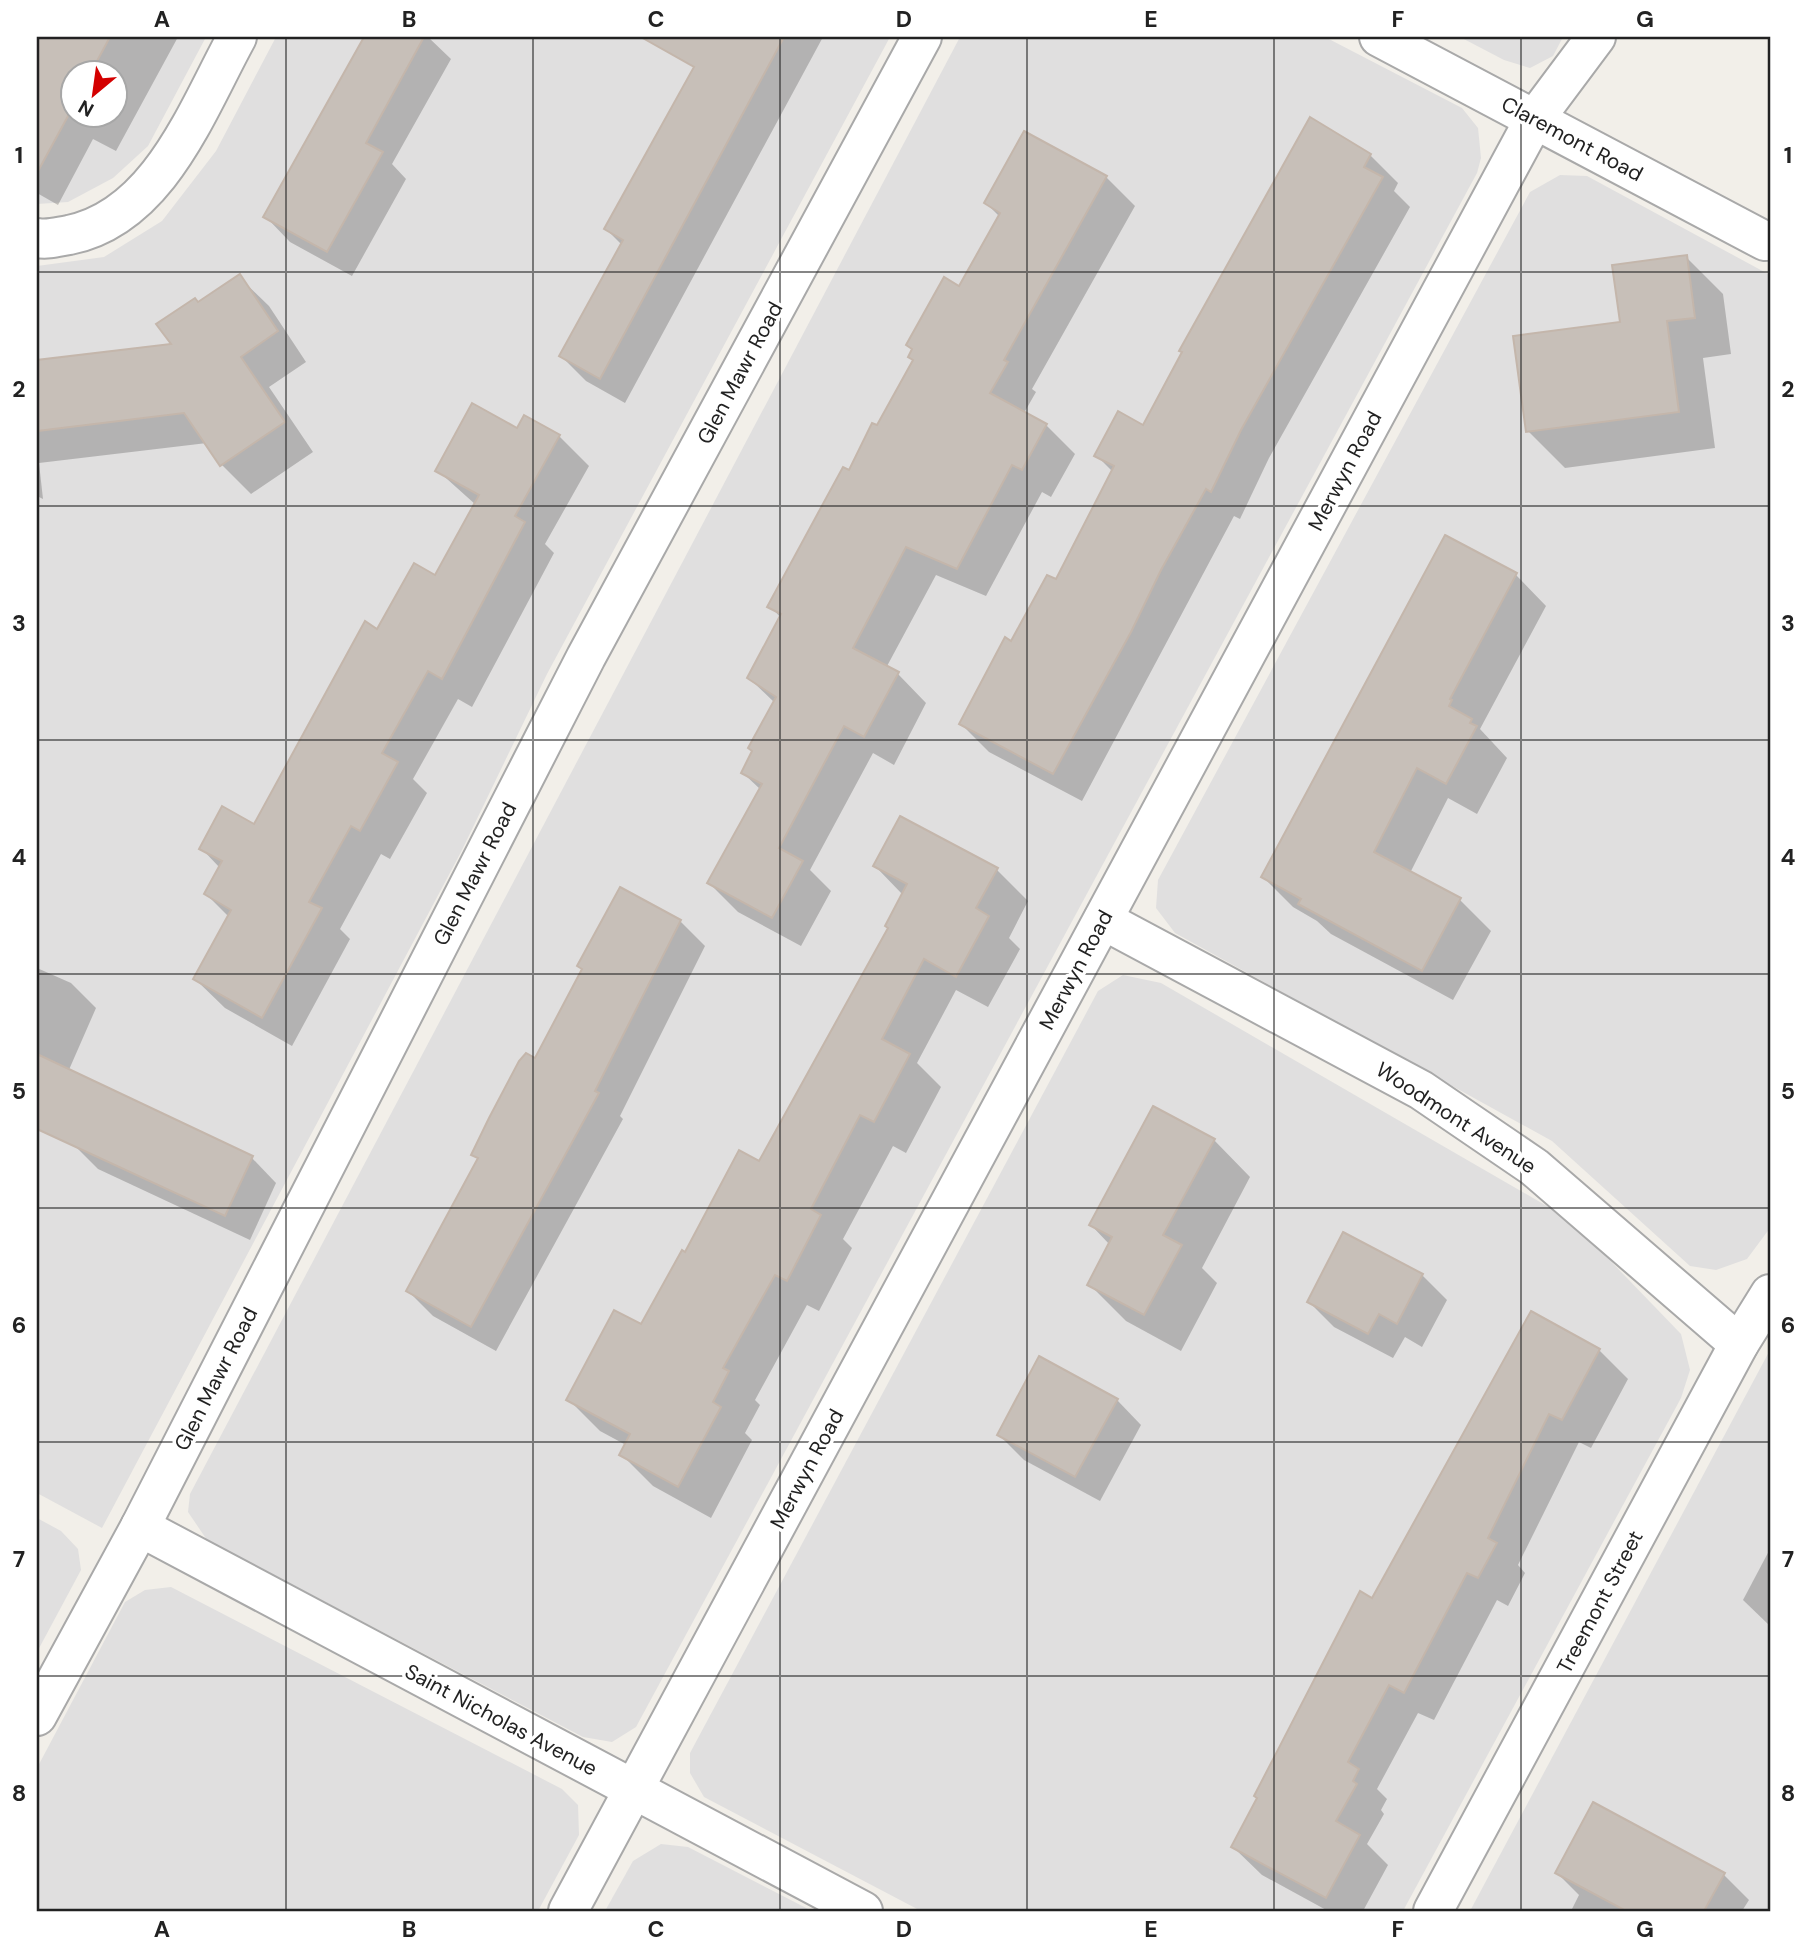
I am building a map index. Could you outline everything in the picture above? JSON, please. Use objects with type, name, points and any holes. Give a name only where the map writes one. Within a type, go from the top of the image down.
[{"type":"street","points":[[37,238],[46,240],[92,230],[134,203],[171,159],[237,37]]},
{"type":"street","name":"Glen Mawr Road","points":[[37,1717],[140,1527],[586,657],[922,37]]},
{"type":"street","name":"Claremont Road","points":[[1379,37],[1765,241]]},
{"type":"street","name":"Merwyn Road","points":[[568,1911],[1535,120],[1596,37]]},
{"type":"street","name":"Woodmont Avenue","points":[[1103,919],[1421,1090],[1534,1167],[1739,1343]]},
{"type":"street","name":"Treemont Street","points":[[1433,1911],[1739,1343],[1770,1294]]},
{"type":"street","name":"Saint Nicholas Avenue","points":[[140,1527],[863,1911]]},
{"type":"shaded area","points":[[37,37],[206,37],[148,146],[113,178],[68,202],[37,204]]},
{"type":"shaded area","points":[[276,37],[890,37],[547,674],[461,852],[102,1528],[37,1493],[37,266],[104,257],[162,221],[216,151]]},
{"type":"shaded area","points":[[960,37],[1325,37],[1462,108],[1478,128],[1481,158],[1477,173],[636,1727],[612,1742],[583,1737],[207,1540],[188,1512],[190,1494]]},
{"type":"shaded area","points":[[1460,37],[1563,37],[1553,56],[1530,68],[1504,60]]},
{"type":"shaded area","points":[[1560,175],[1587,176],[1770,275],[1770,1228],[1747,1259],[1716,1270],[1690,1266],[1552,1141],[1175,933],[1156,908],[1158,880],[1530,192]]},
{"type":"shaded area","points":[[1123,975],[1161,983],[1571,1220],[1681,1334],[1690,1370],[1681,1398],[1403,1911],[921,1911],[704,1797],[690,1773],[690,1753],[1098,991]]},
{"type":"shaded area","points":[[1770,1350],[1770,1911],[1470,1911]]},
{"type":"shaded area","points":[[37,1518],[61,1531],[78,1549],[81,1570],[37,1652]]},
{"type":"shaded area","points":[[171,1587],[562,1789],[578,1805],[579,1835],[538,1911],[37,1911],[37,1768],[125,1602],[145,1590]]},
{"type":"shaded area","points":[[661,1844],[688,1847],[812,1911],[605,1911],[633,1861]]},
{"type":"building","points":[[37,37],[110,37],[98,60],[60,60],[60,130],[37,173]]},
{"type":"building","points":[[364,37],[424,37],[366,143],[383,152],[327,252],[263,217]]},
{"type":"building","points":[[641,37],[784,37],[600,379],[559,356],[623,240],[604,229],[694,67]]},
{"type":"building","points":[[1310,117],[1371,154],[1364,167],[1383,177],[1241,430],[1211,492],[1206,489],[1161,570],[1131,632],[1053,774],[959,724],[1005,637],[1011,641],[1047,575],[1056,579],[1114,466],[1094,456],[1118,411],[1143,425],[1182,352],[1179,351]]},
{"type":"building","points":[[1024,131],[1107,176],[1004,360],[1008,362],[990,393],[1047,424],[1022,470],[1012,465],[957,569],[906,547],[853,648],[899,672],[864,737],[844,726],[779,848],[803,861],[772,918],[707,883],[762,784],[741,773],[752,751],[748,748],[776,697],[747,678],[781,614],[767,607],[843,467],[849,470],[872,423],[877,425],[913,360],[908,357],[912,349],[906,345],[944,277],[959,286],[1000,213],[984,203]]},
{"type":"building","points":[[1687,255],[1695,318],[1667,321],[1679,412],[1526,432],[1513,336],[1620,322],[1612,265]]},
{"type":"building","points":[[240,274],[278,331],[241,357],[285,422],[220,466],[184,413],[37,431],[37,360],[171,344],[156,324],[195,298],[198,302]]},
{"type":"building","points":[[472,403],[517,428],[524,415],[560,435],[515,516],[525,522],[442,679],[428,671],[382,753],[398,762],[360,831],[351,826],[309,902],[322,908],[262,1018],[193,979],[231,910],[204,894],[222,861],[199,849],[222,806],[254,824],[365,621],[377,629],[414,563],[435,575],[479,495],[435,471]]},
{"type":"building","points":[[1445,535],[1517,573],[1450,699],[1452,700],[1449,706],[1472,719],[1470,723],[1477,726],[1446,784],[1417,768],[1374,852],[1461,898],[1422,971],[1298,904],[1301,899],[1261,877]]},
{"type":"building","points":[[900,816],[998,868],[976,908],[989,916],[956,977],[924,959],[882,1039],[910,1054],[874,1122],[860,1115],[811,1209],[821,1215],[787,1281],[775,1275],[723,1368],[729,1371],[713,1402],[721,1407],[678,1487],[619,1455],[630,1434],[566,1400],[614,1310],[641,1324],[682,1250],[685,1252],[739,1150],[759,1161],[888,928],[885,926],[907,884],[873,866]]},
{"type":"building","points":[[620,887],[681,920],[595,1091],[599,1093],[471,1327],[406,1291],[478,1158],[471,1155],[519,1061],[526,1053],[535,1058],[582,969],[577,966]]},
{"type":"building","points":[[37,1054],[253,1156],[225,1216],[37,1129]]},
{"type":"building","points":[[1153,1106],[1215,1139],[1163,1235],[1182,1245],[1144,1315],[1087,1285],[1112,1237],[1089,1225]]},
{"type":"building","points":[[1343,1232],[1423,1274],[1397,1324],[1379,1314],[1368,1334],[1307,1302]]},
{"type":"building","points":[[1531,1311],[1600,1349],[1562,1420],[1549,1414],[1488,1538],[1497,1543],[1478,1578],[1467,1573],[1404,1693],[1389,1685],[1348,1762],[1359,1769],[1353,1781],[1357,1784],[1336,1821],[1360,1835],[1326,1898],[1231,1847],[1257,1798],[1254,1796],[1360,1591],[1372,1598]]},
{"type":"building","points":[[1039,1356],[1118,1399],[1075,1477],[997,1435]]},
{"type":"building","points":[[1593,1802],[1725,1873],[1704,1911],[1626,1911],[1555,1873]]}]
